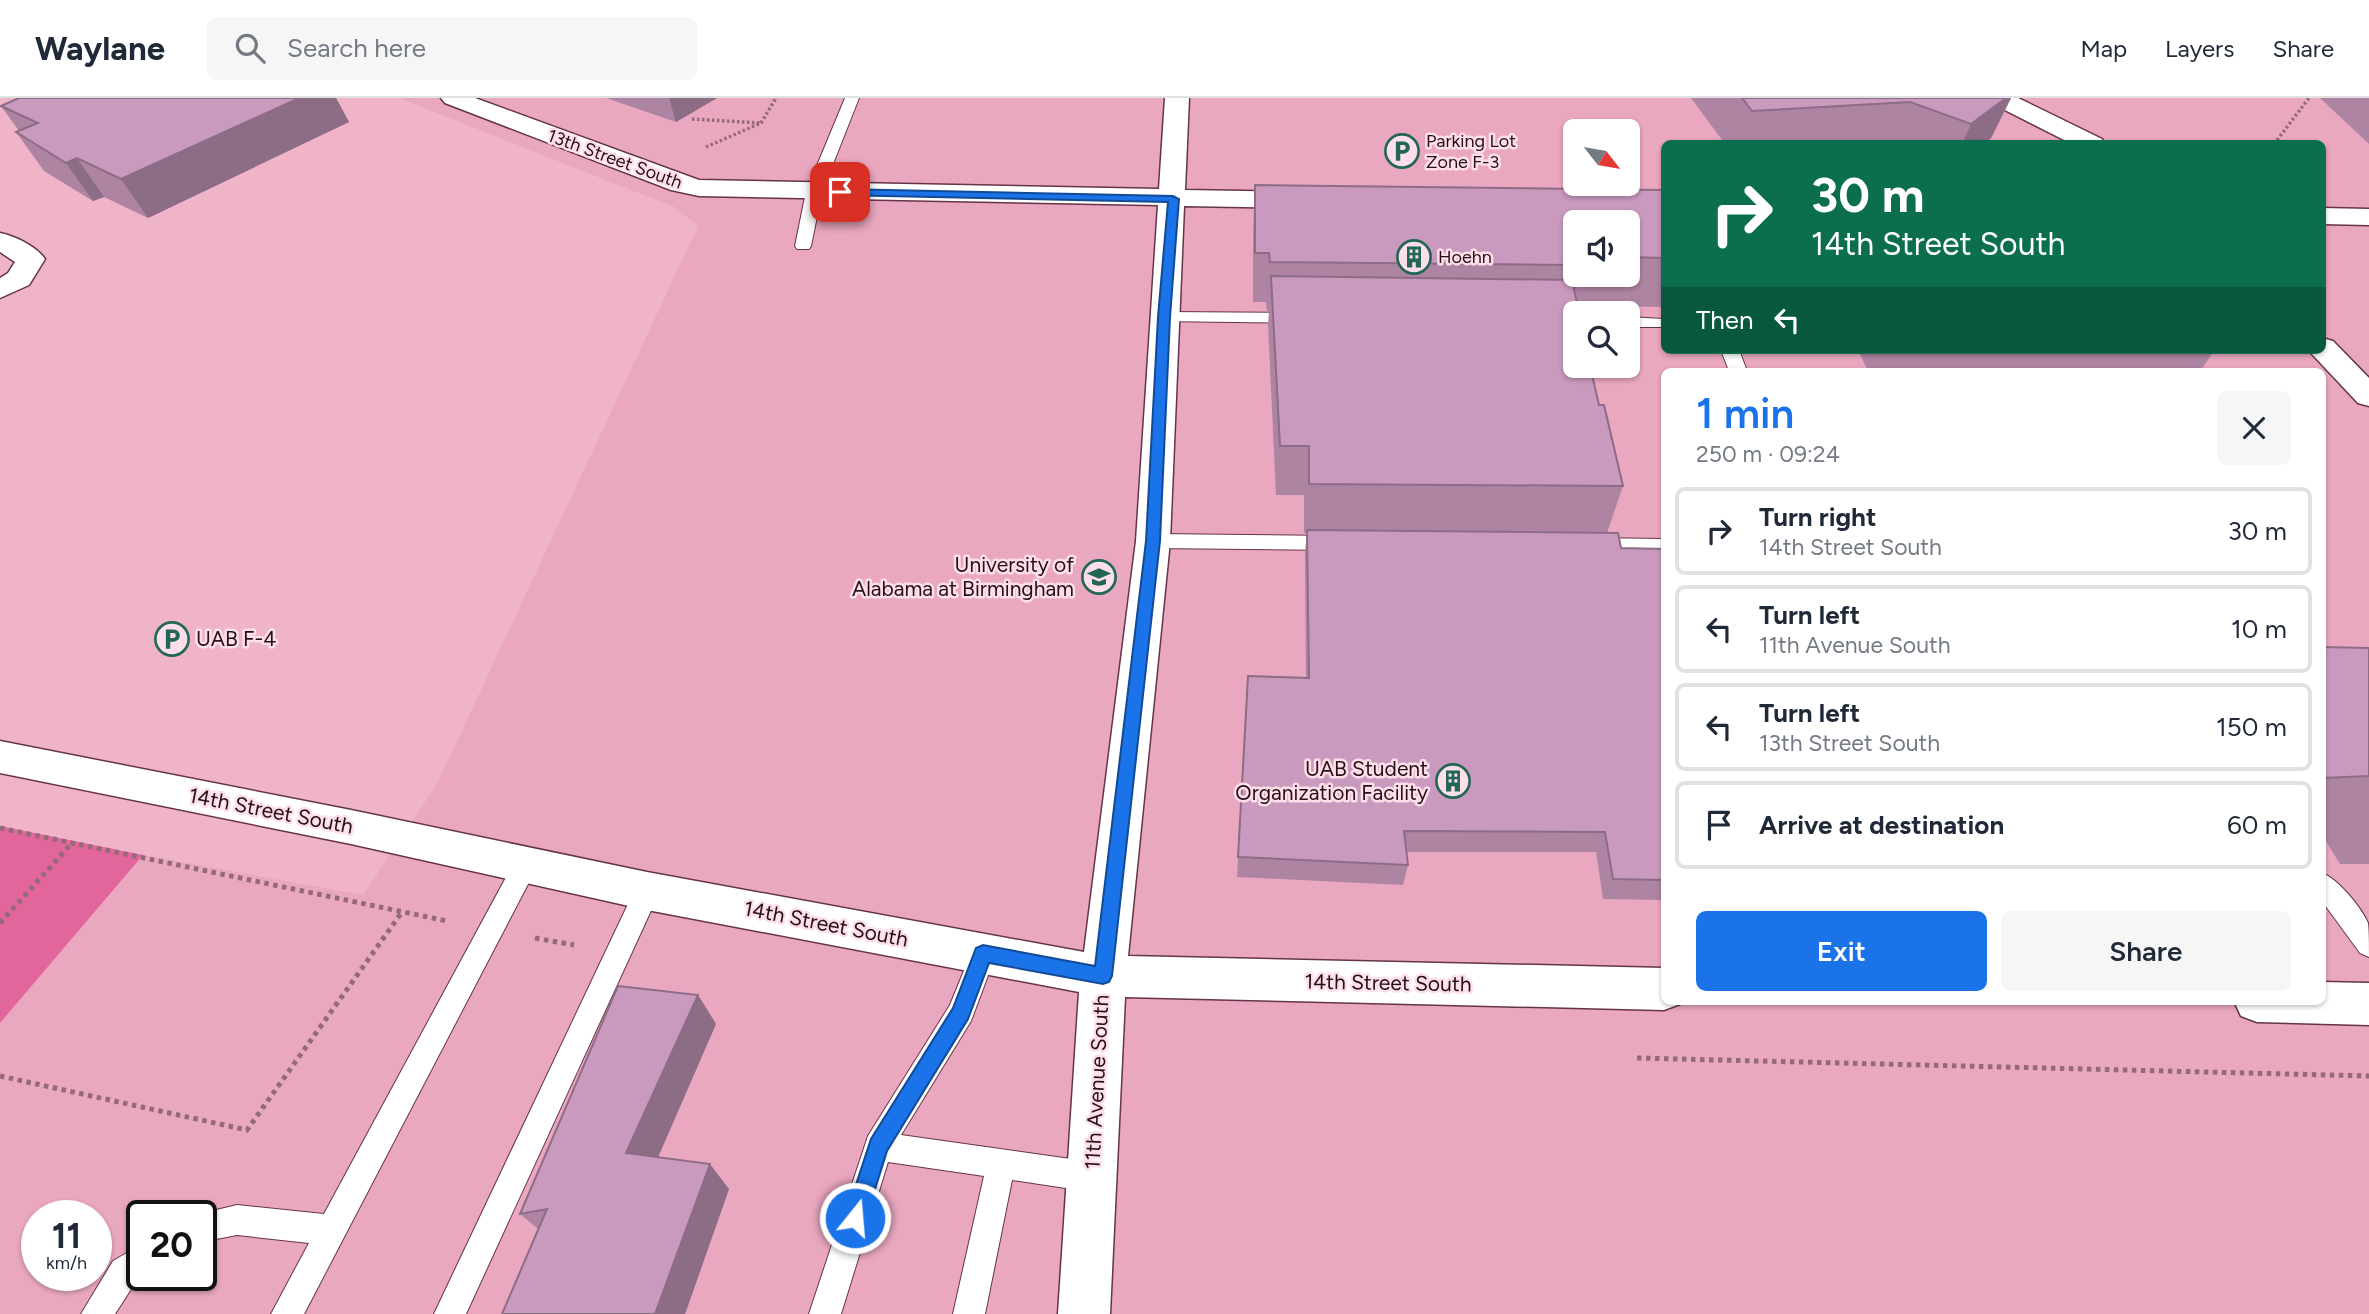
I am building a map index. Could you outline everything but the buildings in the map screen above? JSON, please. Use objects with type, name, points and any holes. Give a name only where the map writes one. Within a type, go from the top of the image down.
[{"type":"street","name":"13th Street South","points":[[453,98],[680,184],[699,188],[1330,201]]},
{"type":"street","name":"11th Avenue South","points":[[1084,1314],[1103,976],[1153,541],[1177,98]]},
{"type":"street","points":[[1998,98],[2084,140]]},
{"type":"street","points":[[2326,216],[2369,217]]},
{"type":"street","points":[[0,241],[31,259],[19,279],[1,289]]},
{"type":"street","points":[[2326,351],[2369,396]]},
{"type":"street","name":"14th Street South","points":[[0,757],[647,891],[1103,976],[1661,989]]},
{"type":"street","points":[[2305,1005],[2365,1010]]},
{"type":"lane","points":[[803,246],[814,192],[852,98]]},
{"type":"lane","points":[[1164,317],[1319,318]]},
{"type":"lane","points":[[1640,323],[1661,323]]},
{"type":"lane","points":[[1153,541],[1359,543]]},
{"type":"lane","points":[[1567,545],[1661,546]]},
{"type":"lane","points":[[287,1314],[526,865]]},
{"type":"lane","points":[[2326,888],[2369,945]]},
{"type":"lane","points":[[450,1314],[647,891]]},
{"type":"lane","points":[[825,1314],[878,1146],[961,1012],[983,954]]},
{"type":"lane","points":[[878,1146],[1092,1177]]},
{"type":"lane","points":[[969,1314],[1002,1163]]},
{"type":"lane","points":[[217,1224],[237,1220],[331,1230]]},
{"type":"lane","points":[[97,1314],[126,1271]]},
{"type":"path","points":[[706,147],[761,123],[776,98]]},
{"type":"path","points":[[2277,140],[2309,98]]},
{"type":"path","points":[[692,119],[761,123]]},
{"type":"path","points":[[0,828],[491,930],[588,948],[620,947]]},
{"type":"path","points":[[0,923],[73,843]]},
{"type":"path","points":[[0,1076],[247,1130],[402,912]]},
{"type":"path","points":[[1637,1058],[2369,1076]]},
{"type":"shaded area","name":"University of Alabama at Birmingham","points":[[399,98],[2369,98],[2369,1314],[0,1314],[0,1023],[143,855],[363,895],[437,784],[698,226],[674,207]]},
{"type":"shaded area","points":[[0,826],[143,855],[0,1023]]},
{"type":"place","name":"Parking Lot Zone F-3","points":[[1402,151]]},
{"type":"place","name":"Hoehn","points":[[1414,257]]},
{"type":"place","name":"University of Alabama at Birmingham","points":[[1099,577]]},
{"type":"place","name":"UAB F-4","points":[[172,639]]},
{"type":"place","name":"UAB Student Organization Facility","points":[[1453,781]]},
{"type":"route","points":[[840,192],[1173,199],[1153,541],[1103,976],[983,954],[961,1012],[878,1146],[855,1218]]}]
